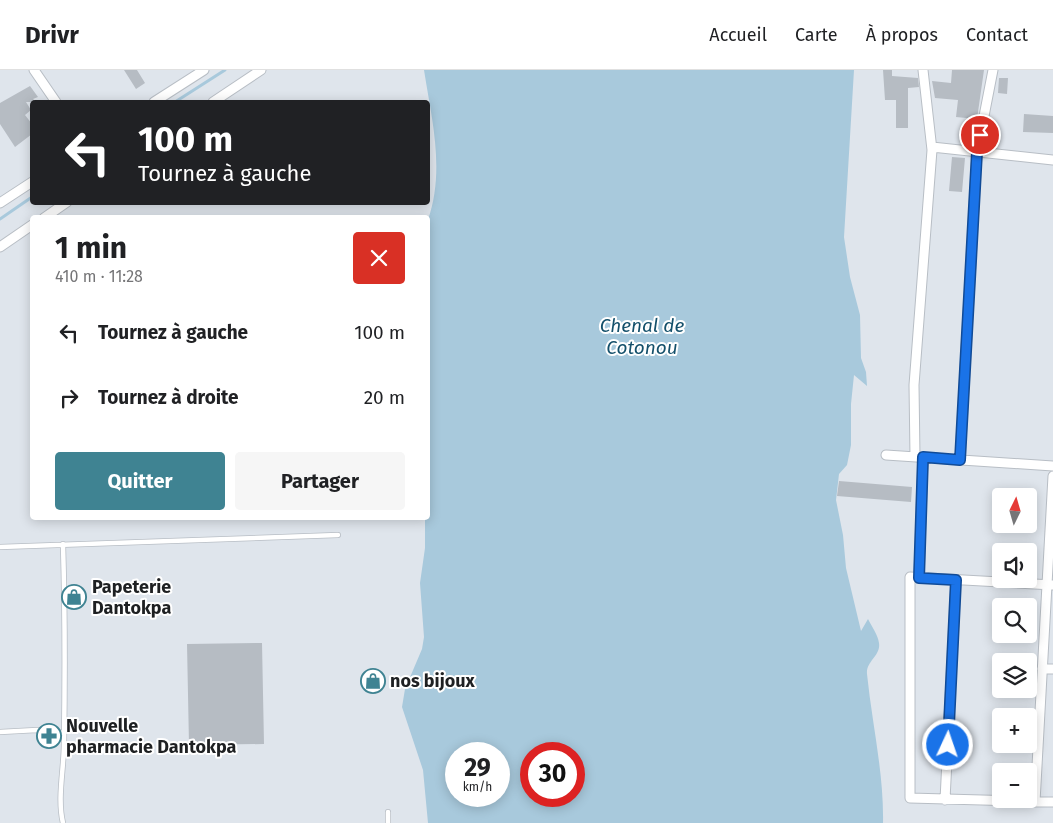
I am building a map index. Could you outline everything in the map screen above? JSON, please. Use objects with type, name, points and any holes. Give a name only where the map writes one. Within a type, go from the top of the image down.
[{"type":"street","points":[[34,70],[55,100]]},
{"type":"street","points":[[157,100],[204,70]]},
{"type":"street","points":[[217,100],[261,70]]},
{"type":"street","points":[[919,578],[919,457],[914,385],[932,147],[923,70]]},
{"type":"street","points":[[960,460],[977,152],[994,70]]},
{"type":"street","points":[[932,147],[1053,160]]},
{"type":"street","points":[[0,203],[30,183]]},
{"type":"street","points":[[48,215],[62,205]]},
{"type":"street","points":[[0,247],[30,226]]},
{"type":"street","points":[[886,455],[1053,466]]},
{"type":"street","points":[[1037,764],[1042,669],[1050,585],[1053,476]]},
{"type":"street","points":[[992,801],[910,798],[910,577],[1050,585]]},
{"type":"street","points":[[945,800],[956,580]]},
{"type":"street","points":[[1042,669],[1053,669]]},
{"type":"street","points":[[1037,802],[1053,802]]},
{"type":"lane","points":[[0,547],[338,535]]},
{"type":"lane","points":[[63,544],[66,636],[60,811],[63,823]]},
{"type":"lane","points":[[0,732],[37,730],[64,733]]},
{"type":"lane","points":[[388,812],[388,823]]},
{"type":"water","name":"Chenal de Cotonou","points":[[424,70],[854,70],[844,237],[850,277],[860,315],[861,358],[866,372],[867,386],[854,375],[851,404],[851,445],[847,465],[839,474],[836,500],[843,535],[846,568],[861,631],[868,619],[879,643],[878,652],[867,669],[867,674],[880,767],[883,823],[428,823],[423,770],[402,707],[405,689],[422,649],[424,637],[420,583],[425,548],[425,520],[430,520],[429,215],[436,183],[436,164],[430,100]]},
{"type":"building","points":[[124,70],[137,70],[145,83],[136,89]]},
{"type":"building","points":[[883,70],[892,70],[892,76],[918,78],[919,87],[908,88],[908,128],[896,128],[896,100],[885,100]]},
{"type":"building","points":[[952,70],[984,70],[977,119],[956,117],[958,100],[935,98],[932,81],[951,83]]},
{"type":"building","points":[[999,78],[1008,78],[1007,94],[998,93]]},
{"type":"building","points":[[30,86],[38,97],[30,100],[30,102],[26,102],[30,108],[25,115],[30,121],[30,136],[15,147],[0,124],[0,103]]},
{"type":"building","points":[[1024,114],[1053,116],[1053,133],[1023,132]]},
{"type":"building","points":[[952,157],[965,158],[962,192],[949,191]]},
{"type":"building","points":[[839,481],[912,487],[911,502],[837,496]]},
{"type":"building","points":[[262,643],[264,744],[189,745],[187,644]]},
{"type":"waterway","points":[[178,100],[225,70]]},
{"type":"waterway","points":[[0,219],[30,198]]},
{"type":"place","name":"Papeterie Dantokpa","points":[[74,597]]},
{"type":"place","name":"nos bijoux","points":[[373,681]]},
{"type":"place","name":"Nouvelle pharmacie Dantokpa","points":[[49,736]]},
{"type":"route","points":[[948,745],[956,580],[919,578],[923,457],[960,460],[977,152],[980,135]]}]
